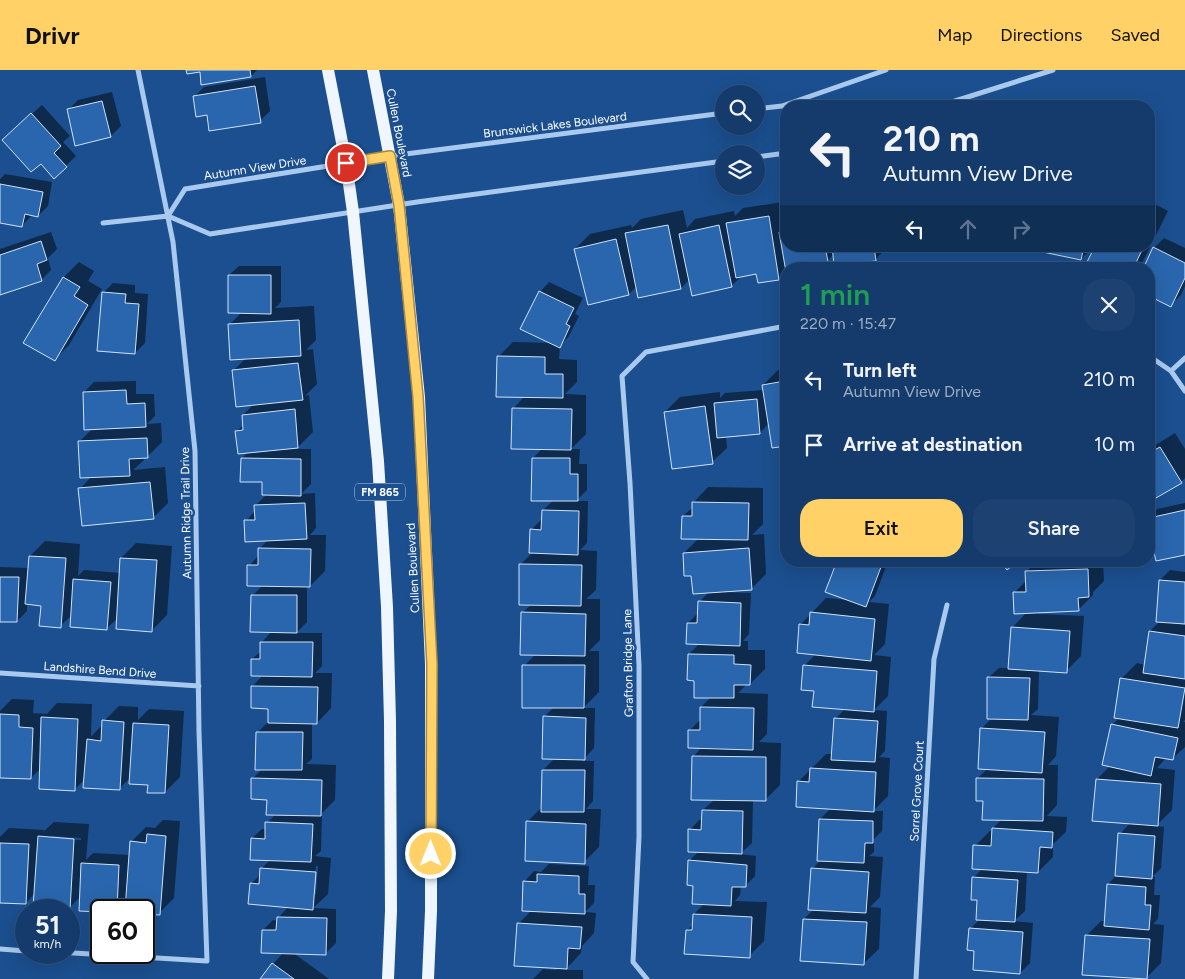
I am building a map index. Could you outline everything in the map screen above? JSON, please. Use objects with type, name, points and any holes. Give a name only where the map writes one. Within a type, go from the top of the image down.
[{"type":"main road","name":"FM 865","points":[[328,70],[346,163],[378,461],[387,607],[390,738],[391,902],[388,979]]},
{"type":"main road","name":"Cullen Boulevard","points":[[373,70],[399,205],[418,397],[432,664],[431,910],[428,979]]},
{"type":"street","name":"Autumn Ridge Trail Drive","points":[[80,953],[206,961],[195,451],[173,242],[138,70]]},
{"type":"street","points":[[799,100],[886,70]]},
{"type":"street","points":[[958,100],[1053,70]]},
{"type":"street","points":[[765,108],[780,106]]},
{"type":"street","name":"Brunswick Lakes Boulevard","points":[[390,156],[715,114]]},
{"type":"street","points":[[765,156],[780,154]]},
{"type":"street","name":"Autumn View Drive","points":[[168,216],[185,189],[390,156]]},
{"type":"street","points":[[104,223],[168,216],[210,234],[399,205],[715,162]]},
{"type":"street","name":"Grafton Bridge Lane","points":[[647,979],[633,962],[639,837],[640,665],[622,376],[646,352],[780,327]]},
{"type":"street","points":[[1171,371],[1185,358]]},
{"type":"street","points":[[1155,360],[1171,371],[1185,391]]},
{"type":"street","name":"Sorrel Grove Court","points":[[916,979],[934,660],[947,606]]},
{"type":"street","name":"Landshire Bend Drive","points":[[0,673],[199,686]]},
{"type":"street","points":[[0,949],[15,950]]},
{"type":"building","points":[[186,70],[250,70],[251,77],[201,85],[200,72],[187,74]]},
{"type":"building","points":[[255,86],[261,123],[209,131],[207,115],[196,117],[193,96]]},
{"type":"building","points":[[102,101],[111,137],[75,146],[67,109]]},
{"type":"building","points":[[31,113],[61,146],[54,153],[67,167],[54,179],[41,164],[31,172],[2,140]]},
{"type":"building","points":[[0,184],[43,192],[38,217],[25,214],[22,227],[0,223]]},
{"type":"building","points":[[769,216],[779,280],[758,283],[756,274],[736,278],[726,223]]},
{"type":"building","points":[[668,225],[681,289],[638,298],[625,233]]},
{"type":"building","points":[[719,225],[732,287],[692,296],[679,234]]},
{"type":"building","points":[[616,239],[629,295],[588,305],[574,249]]},
{"type":"building","points":[[41,241],[47,260],[37,264],[42,281],[0,295],[0,255]]},
{"type":"building","points":[[1155,248],[1185,263],[1185,278],[1171,307],[1155,299],[1155,262],[1146,262],[1151,252],[1155,252]]},
{"type":"building","points":[[782,252],[826,252],[828,262],[784,262]]},
{"type":"building","points":[[833,252],[875,252],[876,261],[866,262],[834,262]]},
{"type":"building","points":[[1043,252],[1083,252],[1081,260]]},
{"type":"building","points":[[1092,252],[1141,252],[1136,262],[1087,262]]},
{"type":"building","points":[[228,275],[271,275],[271,314],[228,313]]},
{"type":"building","points":[[63,277],[80,287],[74,296],[88,305],[55,361],[23,343]]},
{"type":"building","points":[[539,291],[574,308],[566,324],[570,326],[560,348],[520,329]]},
{"type":"building","points":[[102,292],[126,294],[125,303],[139,304],[135,354],[97,351]]},
{"type":"building","points":[[299,320],[301,356],[230,360],[228,324]]},
{"type":"building","points":[[497,356],[545,357],[545,374],[563,374],[563,398],[496,397]]},
{"type":"building","points":[[298,363],[303,400],[236,407],[232,370]]},
{"type":"building","points":[[780,382],[780,447],[772,448],[762,385]]},
{"type":"building","points":[[126,390],[127,404],[145,403],[146,427],[84,430],[83,392]]},
{"type":"building","points":[[757,399],[760,434],[717,438],[714,403]]},
{"type":"building","points":[[705,406],[713,464],[672,469],[664,412]]},
{"type":"building","points":[[512,408],[572,409],[571,450],[511,449]]},
{"type":"building","points":[[295,409],[298,448],[238,454],[235,431],[243,430],[242,415]]},
{"type":"building","points":[[147,438],[148,458],[129,459],[130,476],[80,478],[78,441]]},
{"type":"building","points":[[1160,447],[1182,483],[1155,499],[1155,450]]},
{"type":"building","points":[[241,458],[301,459],[301,496],[262,495],[262,482],[240,482]]},
{"type":"building","points":[[532,458],[570,458],[570,474],[578,474],[578,501],[531,501]]},
{"type":"building","points":[[150,482],[154,519],[82,526],[78,488]]},
{"type":"building","points":[[692,502],[749,503],[748,540],[681,539],[682,516],[692,516]]},
{"type":"building","points":[[305,503],[307,539],[245,542],[244,520],[255,520],[254,505]]},
{"type":"building","points":[[542,510],[579,511],[578,555],[529,553],[530,529],[541,530]]},
{"type":"building","points":[[1185,510],[1185,555],[1156,561],[1155,517]]},
{"type":"building","points":[[258,548],[311,549],[310,587],[247,586],[247,565],[258,565]]},
{"type":"building","points":[[749,548],[752,590],[693,594],[691,576],[684,576],[683,553]]},
{"type":"building","points":[[29,556],[66,558],[61,628],[39,626],[41,606],[25,604]]},
{"type":"building","points":[[120,558],[157,560],[152,632],[116,629]]},
{"type":"building","points":[[519,564],[582,565],[581,606],[519,605]]},
{"type":"building","points":[[835,567],[881,567],[866,607],[825,592]]},
{"type":"building","points":[[1088,569],[1089,597],[1078,598],[1079,611],[1014,614],[1013,592],[1026,592],[1025,571]]},
{"type":"building","points":[[0,577],[19,577],[17,622],[0,622]]},
{"type":"building","points":[[73,579],[111,582],[107,630],[70,627]]},
{"type":"building","points":[[1159,580],[1185,582],[1185,624],[1156,622]]},
{"type":"building","points":[[251,595],[297,595],[297,633],[250,632]]},
{"type":"building","points":[[698,601],[741,603],[740,646],[686,644],[687,623],[697,623]]},
{"type":"building","points":[[521,612],[586,614],[585,656],[520,655]]},
{"type":"building","points":[[810,612],[875,619],[871,661],[797,653],[799,624],[809,625]]},
{"type":"building","points":[[1011,627],[1070,631],[1067,673],[1008,669]]},
{"type":"building","points":[[1149,631],[1185,636],[1185,679],[1143,673]]},
{"type":"building","points":[[260,642],[313,642],[312,677],[251,676],[251,659],[260,659]]},
{"type":"building","points":[[688,654],[734,655],[734,664],[751,665],[750,685],[734,685],[734,698],[694,698],[694,681],[687,680]]},
{"type":"building","points":[[522,665],[585,665],[584,708],[522,708]]},
{"type":"building","points":[[803,665],[877,671],[874,712],[812,707],[814,691],[801,690]]},
{"type":"building","points":[[987,677],[1030,678],[1028,720],[987,719]]},
{"type":"building","points":[[1120,678],[1185,688],[1178,728],[1114,718]]},
{"type":"building","points":[[251,686],[318,687],[317,724],[268,723],[268,709],[251,708]]},
{"type":"building","points":[[700,707],[754,708],[753,750],[688,748],[688,730],[700,730]]},
{"type":"building","points":[[0,714],[19,715],[19,727],[33,728],[31,779],[0,778]]},
{"type":"building","points":[[543,716],[586,718],[585,760],[542,759]]},
{"type":"building","points":[[41,717],[78,719],[75,791],[39,789]]},
{"type":"building","points":[[834,718],[878,721],[875,762],[831,760]]},
{"type":"building","points":[[102,720],[124,722],[120,790],[83,788],[87,739],[101,741]]},
{"type":"building","points":[[133,723],[169,725],[165,793],[147,793],[148,785],[129,784]]},
{"type":"building","points":[[1111,724],[1178,738],[1173,760],[1155,757],[1151,776],[1102,765]]},
{"type":"building","points":[[980,728],[1045,732],[1042,773],[978,769]]},
{"type":"building","points":[[256,732],[303,732],[302,770],[255,770]]},
{"type":"building","points":[[692,756],[766,757],[766,801],[691,800]]},
{"type":"building","points":[[810,768],[876,772],[874,812],[796,807],[797,781],[809,782]]},
{"type":"building","points":[[542,770],[585,770],[584,812],[541,812]]},
{"type":"building","points":[[251,778],[322,780],[321,816],[266,815],[267,800],[251,799]]},
{"type":"building","points":[[976,778],[1044,779],[1043,821],[982,820],[983,801],[976,801]]},
{"type":"building","points":[[1096,779],[1161,784],[1158,826],[1092,821]]},
{"type":"building","points":[[702,810],[743,811],[742,854],[688,852],[688,829],[701,830]]},
{"type":"building","points":[[819,819],[873,821],[873,843],[865,843],[864,863],[817,861]]},
{"type":"building","points":[[526,821],[586,824],[585,864],[525,861]]},
{"type":"building","points":[[265,822],[313,824],[311,862],[250,860],[251,838],[265,839]]},
{"type":"building","points":[[992,828],[1053,832],[1052,848],[1040,847],[1038,873],[972,869],[973,845],[991,846]]},
{"type":"building","points":[[1118,833],[1155,836],[1152,879],[1115,876]]},
{"type":"building","points":[[147,834],[166,836],[160,915],[155,915],[155,899],[126,899],[130,841],[146,843]]},
{"type":"building","points":[[38,836],[74,839],[71,899],[34,899]]},
{"type":"building","points":[[0,843],[29,844],[26,899],[15,899],[15,904],[0,903]]},
{"type":"building","points":[[688,860],[747,865],[746,887],[732,887],[731,906],[692,904],[693,886],[687,885]]},
{"type":"building","points":[[81,863],[119,865],[117,899],[90,899],[90,912],[80,911]]},
{"type":"building","points":[[260,868],[316,872],[313,910],[248,904],[250,883],[259,884]]},
{"type":"building","points":[[811,868],[869,872],[866,913],[808,910]]},
{"type":"building","points":[[537,874],[579,876],[579,894],[585,894],[585,914],[522,911],[523,881],[537,882]]},
{"type":"building","points":[[972,877],[1018,880],[1015,922],[976,920],[977,900],[971,900]]},
{"type":"building","points":[[1107,884],[1146,887],[1145,905],[1151,905],[1149,930],[1104,926]]},
{"type":"building","points":[[693,914],[752,917],[750,958],[684,954],[686,930],[692,930]]},
{"type":"building","points":[[277,917],[327,918],[326,955],[261,953],[262,930],[276,930]]},
{"type":"building","points":[[803,919],[867,922],[864,965],[800,961]]},
{"type":"building","points":[[517,923],[582,927],[580,949],[568,948],[567,969],[514,966]]},
{"type":"building","points":[[969,928],[1023,932],[1020,974],[973,970],[974,951],[967,950]]},
{"type":"building","points":[[1085,935],[1150,939],[1147,979],[1082,975]]},
{"type":"building","points":[[272,963],[294,979],[260,979]]},
{"type":"route","points":[[346,163],[390,156],[399,205],[418,397],[432,664],[431,854]]}]
